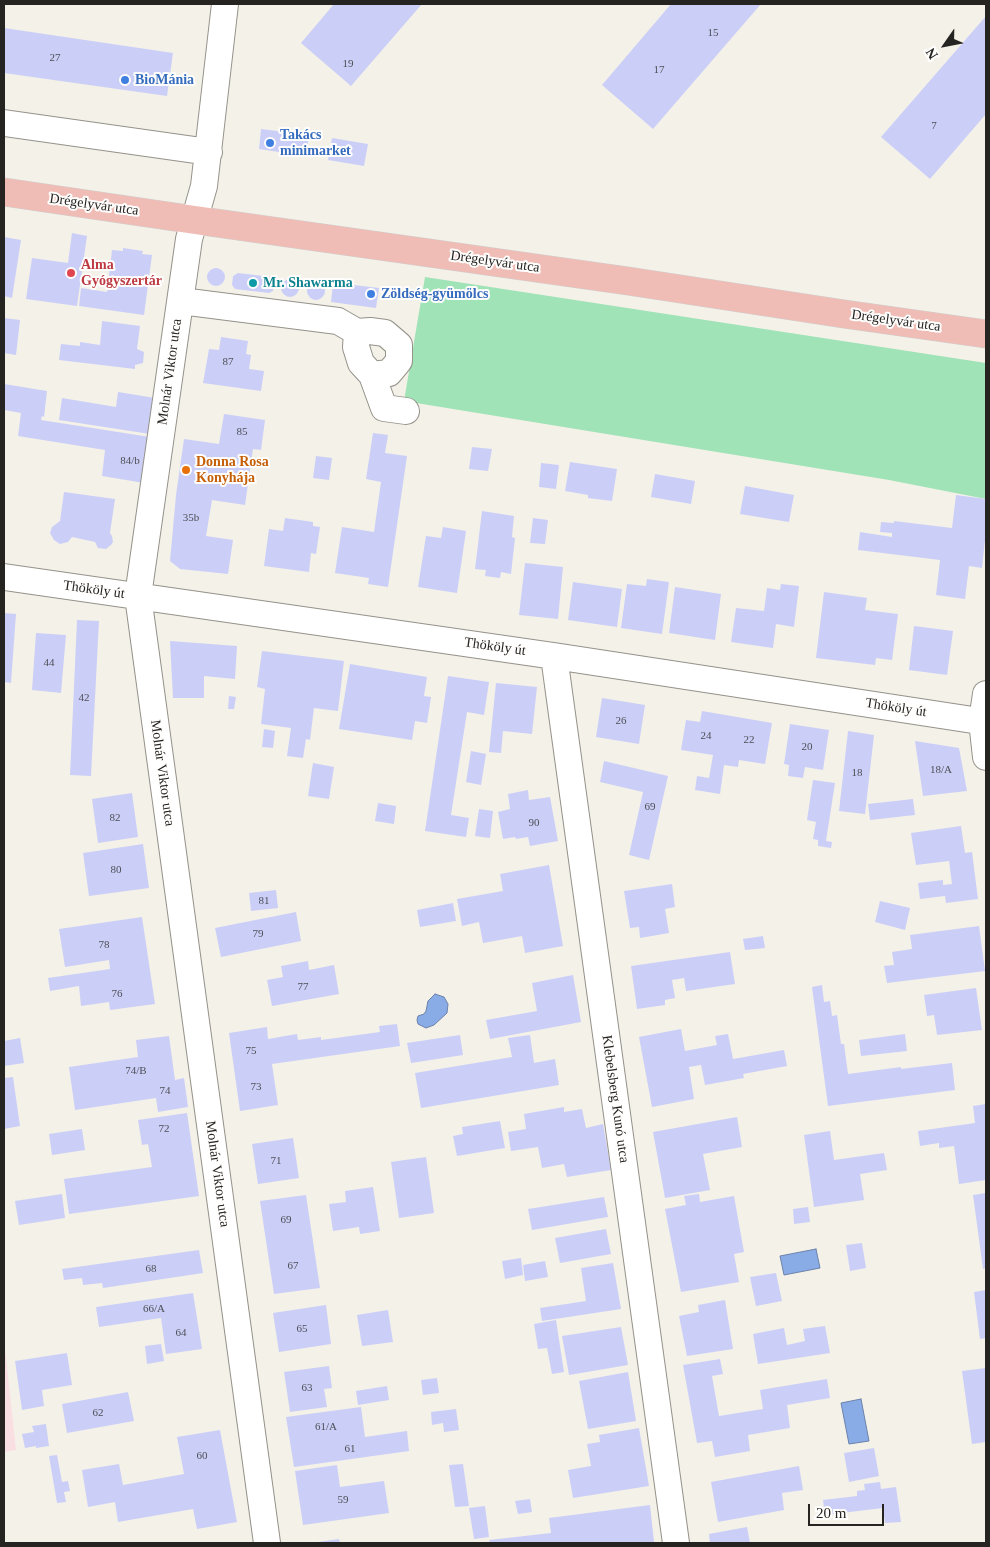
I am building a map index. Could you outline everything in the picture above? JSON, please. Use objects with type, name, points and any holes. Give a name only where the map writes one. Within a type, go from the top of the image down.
[{"type":"main road","name":"Drégelyvár utca","points":[[4,192],[986,334]]},
{"type":"street","name":"Molnár Viktor utca","points":[[225,4],[209,152],[204,186],[188,239],[138,596],[267,1543]]},
{"type":"street","points":[[4,123],[209,152]]},
{"type":"street","points":[[180,301],[338,321],[358,332],[385,332],[398,344],[399,361],[389,373],[372,375]]},
{"type":"street","points":[[358,332],[356,347],[361,363],[372,375],[384,408],[406,411]]},
{"type":"street","name":"Thököly út","points":[[4,577],[554,656],[984,722]]},
{"type":"street","name":"Klebelsberg Kunó utca","points":[[554,656],[676,1543]]},
{"type":"street","points":[[986,694],[984,722],[986,757]]},
{"type":"shaded area","points":[[4,1339],[16,1450],[4,1452]]},
{"type":"green space","points":[[425,277],[986,363],[986,499],[889,480],[404,401]]},
{"type":"water","points":[[435,994],[444,997],[448,1004],[447,1013],[434,1025],[426,1028],[418,1024],[418,1016],[424,1014],[428,1001]]},
{"type":"water","points":[[816,1249],[820,1268],[784,1275],[780,1256]]},
{"type":"water","points":[[861,1399],[869,1441],[849,1444],[841,1403]]},
{"type":"building","points":[[334,4],[422,4],[351,86],[301,43]]},
{"type":"building","points":[[671,4],[761,4],[653,129],[602,85]]},
{"type":"building","points":[[986,16],[986,114],[930,179],[881,137]]},
{"type":"building","points":[[4,28],[173,53],[167,96],[4,73]]},
{"type":"building","points":[[261,129],[309,135],[306,156],[259,149]]},
{"type":"building","points":[[332,138],[368,144],[364,166],[328,160]]},
{"type":"building","points":[[72,233],[87,236],[77,306],[26,299],[32,258],[68,263]]},
{"type":"building","points":[[4,237],[21,240],[12,298],[4,296]]},
{"type":"building","points":[[123,248],[143,251],[142,254],[152,255],[144,315],[79,306],[81,288],[107,292],[112,250],[123,251]]},
{"type":"building","points":[[216,268],[222,271],[225,277],[222,283],[216,286],[210,283],[207,277],[210,271]]},
{"type":"building","name":"Mr. Shawarma","points":[[238,273],[272,277],[274,281],[273,291],[269,293],[235,289],[232,285],[233,276]]},
{"type":"building","points":[[290,279],[296,282],[299,288],[296,294],[290,297],[284,294],[281,288],[284,282]]},
{"type":"building","points":[[316,282],[322,285],[325,291],[322,297],[316,300],[310,297],[307,291],[310,285]]},
{"type":"building","points":[[333,284],[379,288],[376,308],[331,302]]},
{"type":"building","points":[[4,318],[20,320],[16,355],[4,353]]},
{"type":"building","points":[[102,321],[140,326],[137,349],[144,352],[143,363],[135,365],[135,369],[59,360],[61,344],[80,346],[80,342],[100,345]]},
{"type":"building","points":[[221,337],[248,341],[246,354],[251,355],[249,369],[264,371],[261,391],[203,383],[209,349],[219,350]]},
{"type":"building","points":[[4,384],[47,391],[44,417],[42,416],[41,420],[150,437],[144,483],[102,476],[105,450],[18,436],[21,413],[4,410]]},
{"type":"building","points":[[118,392],[155,398],[150,434],[59,420],[62,398],[116,407]]},
{"type":"building","points":[[224,414],[265,420],[261,450],[253,449],[245,505],[212,500],[206,536],[233,540],[228,574],[180,569],[170,561],[176,495],[184,439],[219,444]]},
{"type":"building","points":[[373,433],[388,435],[385,453],[407,456],[388,587],[368,584],[369,578],[335,573],[342,527],[374,532],[381,482],[366,479]]},
{"type":"building","points":[[472,447],[492,449],[488,471],[469,469]]},
{"type":"building","points":[[316,456],[332,458],[329,480],[313,478]]},
{"type":"building","points":[[570,462],[617,469],[612,501],[588,498],[588,495],[565,491]]},
{"type":"building","points":[[541,463],[559,465],[556,489],[539,487]]},
{"type":"building","points":[[655,474],[695,481],[691,504],[651,497]]},
{"type":"building","points":[[745,486],[794,495],[789,522],[740,514]]},
{"type":"building","points":[[64,492],[115,499],[110,533],[113,542],[111,545],[106,549],[98,548],[95,542],[72,537],[68,542],[60,544],[54,540],[50,533],[52,527],[60,521]]},
{"type":"building","points":[[956,495],[986,499],[986,531],[982,568],[969,566],[965,599],[936,595],[940,560],[858,550],[860,532],[892,537],[892,533],[880,532],[881,522],[894,523],[894,521],[952,528]]},
{"type":"building","points":[[482,511],[514,516],[512,537],[515,538],[511,574],[501,572],[500,578],[485,576],[486,570],[475,569]]},
{"type":"building","points":[[285,518],[313,522],[313,526],[320,527],[316,554],[311,553],[309,572],[264,566],[269,529],[283,531]]},
{"type":"building","points":[[533,518],[548,520],[545,544],[530,543]]},
{"type":"building","points":[[443,527],[466,531],[457,593],[418,587],[426,536],[441,538]]},
{"type":"building","points":[[525,563],[563,567],[558,619],[519,615]]},
{"type":"building","points":[[647,579],[669,582],[662,634],[621,628],[627,584],[646,586]]},
{"type":"building","points":[[573,582],[622,589],[617,627],[568,620]]},
{"type":"building","points":[[781,584],[799,586],[794,627],[776,624],[773,648],[731,642],[736,608],[764,611],[767,588],[780,590]]},
{"type":"building","points":[[675,587],[721,594],[715,640],[669,633]]},
{"type":"building","points":[[824,592],[867,598],[865,610],[898,614],[892,660],[876,658],[875,665],[816,658]]},
{"type":"building","points":[[4,613],[16,614],[11,683],[4,682]]},
{"type":"building","points":[[77,620],[99,621],[91,776],[70,775]]},
{"type":"building","points":[[914,626],[953,631],[947,675],[909,670]]},
{"type":"building","points":[[36,633],[66,635],[61,693],[32,690]]},
{"type":"building","points":[[170,641],[237,646],[235,679],[204,676],[204,698],[173,698]]},
{"type":"building","points":[[262,651],[344,661],[338,711],[314,708],[310,740],[306,739],[303,758],[287,756],[291,728],[261,724],[265,689],[257,687]]},
{"type":"building","points":[[350,664],[427,677],[424,696],[431,697],[427,723],[415,721],[412,740],[339,729]]},
{"type":"building","points":[[448,676],[489,682],[484,715],[467,712],[451,815],[469,818],[466,837],[425,831]]},
{"type":"building","points":[[496,683],[537,687],[532,734],[503,731],[501,753],[489,752]]},
{"type":"building","points":[[229,696],[236,697],[234,709],[228,709]]},
{"type":"building","points":[[602,698],[645,705],[639,744],[596,737]]},
{"type":"building","points":[[702,711],[772,723],[765,764],[739,760],[738,767],[724,765],[720,794],[695,790],[697,776],[709,778],[713,755],[681,750],[686,720],[700,722]]},
{"type":"building","points":[[790,724],[829,730],[823,770],[805,767],[803,778],[788,776],[789,765],[784,764]]},
{"type":"building","points":[[264,729],[275,731],[273,748],[262,747]]},
{"type":"building","points":[[848,731],[874,735],[865,814],[839,811]]},
{"type":"building","points":[[915,741],[959,748],[967,791],[923,796]]},
{"type":"building","points":[[471,751],[486,754],[481,785],[466,782]]},
{"type":"building","points":[[604,761],[668,776],[649,860],[629,855],[643,792],[600,782]]},
{"type":"building","points":[[313,763],[334,767],[329,799],[308,796]]},
{"type":"building","points":[[813,780],[835,783],[826,841],[832,842],[831,848],[818,846],[818,840],[813,839],[816,822],[807,820]]},
{"type":"building","points":[[528,790],[529,800],[550,797],[558,841],[530,846],[528,837],[503,839],[498,812],[510,809],[508,794]]},
{"type":"building","points":[[132,793],[138,837],[98,843],[92,799]]},
{"type":"building","points":[[913,799],[915,815],[870,820],[868,804]]},
{"type":"building","points":[[378,803],[396,806],[394,824],[375,821]]},
{"type":"building","points":[[479,809],[493,811],[490,838],[475,836]]},
{"type":"building","points":[[961,826],[965,853],[972,852],[978,899],[946,903],[945,896],[920,899],[918,883],[943,880],[943,885],[952,884],[949,861],[916,865],[911,833]]},
{"type":"building","points":[[143,844],[149,888],[89,896],[83,853]]},
{"type":"building","points":[[549,865],[563,946],[525,953],[522,936],[483,943],[479,922],[462,926],[457,899],[503,891],[500,874]]},
{"type":"building","points":[[672,884],[675,907],[665,909],[669,933],[640,938],[639,927],[630,928],[624,891]]},
{"type":"building","points":[[276,890],[278,908],[251,911],[249,893]]},
{"type":"building","points":[[880,901],[910,908],[905,930],[875,922]]},
{"type":"building","points":[[453,903],[456,921],[420,927],[417,910]]},
{"type":"building","points":[[296,912],[301,941],[221,957],[215,928]]},
{"type":"building","points":[[142,917],[155,1004],[110,1010],[109,1002],[81,1006],[79,986],[50,991],[48,978],[110,969],[109,960],[65,967],[59,929]]},
{"type":"building","points":[[979,926],[985,971],[887,983],[884,966],[894,965],[892,952],[912,949],[910,935]]},
{"type":"building","points":[[763,936],[765,948],[745,950],[743,939]]},
{"type":"building","points":[[730,952],[735,984],[686,991],[684,978],[672,980],[675,998],[665,1000],[665,1005],[637,1009],[631,966]]},
{"type":"building","points":[[308,961],[309,970],[334,965],[339,994],[272,1006],[267,980],[283,977],[281,966]]},
{"type":"building","points":[[573,975],[581,1022],[490,1039],[486,1020],[537,1011],[532,983]]},
{"type":"building","points":[[822,985],[824,1002],[830,1001],[832,1016],[837,1015],[841,1044],[844,1044],[848,1074],[952,1063],[955,1090],[828,1106],[812,987]]},
{"type":"building","points":[[976,988],[982,1030],[937,1035],[934,1015],[927,1016],[924,995]]},
{"type":"building","points":[[397,1024],[400,1046],[272,1064],[278,1105],[240,1111],[229,1033],[267,1027],[268,1039],[297,1034],[298,1040],[321,1037],[321,1040],[380,1032],[379,1026]]},
{"type":"building","points":[[681,1029],[685,1051],[717,1045],[715,1036],[728,1034],[733,1059],[784,1050],[787,1066],[743,1074],[744,1078],[705,1085],[701,1065],[689,1067],[694,1099],[652,1107],[639,1037]]},
{"type":"building","points":[[905,1034],[907,1051],[861,1056],[859,1040]]},
{"type":"building","points":[[460,1035],[463,1055],[411,1063],[407,1043]]},
{"type":"building","points":[[530,1035],[534,1063],[555,1059],[559,1085],[421,1108],[415,1073],[512,1057],[508,1038]]},
{"type":"building","points":[[169,1036],[175,1080],[184,1078],[188,1107],[158,1112],[156,1098],[75,1110],[69,1067],[138,1057],[136,1040]]},
{"type":"building","points":[[20,1038],[24,1063],[4,1066],[4,1041]]},
{"type":"building","points":[[13,1077],[20,1126],[4,1129],[4,1078]]},
{"type":"building","points":[[986,1104],[986,1180],[959,1184],[954,1146],[939,1148],[939,1143],[920,1146],[918,1131],[975,1123],[973,1106]]},
{"type":"building","points":[[564,1107],[564,1112],[582,1109],[586,1128],[603,1124],[611,1170],[567,1177],[564,1164],[542,1168],[538,1147],[511,1151],[508,1132],[526,1129],[524,1114]]},
{"type":"building","points":[[187,1113],[199,1196],[69,1214],[64,1179],[152,1167],[148,1144],[142,1145],[138,1120]]},
{"type":"building","points":[[737,1117],[742,1147],[703,1154],[710,1190],[665,1198],[653,1132]]},
{"type":"building","points":[[500,1121],[505,1148],[457,1156],[453,1136],[463,1134],[462,1127]]},
{"type":"building","points":[[82,1129],[85,1150],[52,1155],[49,1134]]},
{"type":"building","points":[[830,1131],[834,1160],[884,1153],[887,1170],[860,1174],[864,1200],[814,1207],[804,1135]]},
{"type":"building","points":[[293,1138],[299,1178],[258,1184],[252,1144]]},
{"type":"building","points":[[426,1157],[434,1213],[399,1218],[391,1162]]},
{"type":"building","points":[[373,1187],[380,1231],[360,1234],[359,1227],[333,1231],[329,1204],[346,1202],[345,1191]]},
{"type":"building","points":[[986,1193],[986,1268],[983,1269],[973,1195]]},
{"type":"building","points":[[62,1194],[65,1218],[19,1225],[15,1201]]},
{"type":"building","points":[[699,1194],[700,1202],[734,1196],[744,1252],[734,1254],[739,1282],[681,1292],[665,1209],[686,1205],[684,1196]]},
{"type":"building","points":[[306,1195],[320,1288],[274,1294],[260,1201]]},
{"type":"building","points":[[604,1197],[608,1217],[532,1230],[528,1209]]},
{"type":"building","points":[[808,1207],[810,1222],[794,1224],[793,1209]]},
{"type":"building","points":[[606,1229],[611,1254],[560,1263],[555,1238]]},
{"type":"building","points":[[862,1243],[866,1268],[850,1271],[846,1245]]},
{"type":"building","points":[[199,1250],[203,1273],[103,1288],[102,1283],[83,1285],[82,1278],[64,1280],[62,1269]]},
{"type":"building","points":[[521,1258],[523,1275],[505,1279],[502,1261]]},
{"type":"building","points":[[545,1261],[548,1277],[525,1281],[523,1265]]},
{"type":"building","points":[[613,1263],[621,1309],[542,1321],[540,1308],[586,1301],[581,1268]]},
{"type":"building","points":[[776,1273],[782,1301],[756,1306],[750,1277]]},
{"type":"building","points":[[986,1290],[986,1338],[980,1339],[974,1292]]},
{"type":"building","points":[[193,1293],[202,1349],[166,1354],[161,1318],[99,1327],[96,1307]]},
{"type":"building","points":[[725,1300],[733,1349],[687,1356],[679,1316],[699,1312],[698,1305]]},
{"type":"building","points":[[326,1305],[331,1344],[279,1352],[273,1313]]},
{"type":"building","points":[[388,1310],[393,1342],[362,1346],[357,1315]]},
{"type":"building","points":[[556,1320],[564,1372],[552,1374],[547,1348],[538,1349],[534,1324]]},
{"type":"building","points":[[825,1326],[830,1353],[758,1364],[753,1334],[784,1328],[787,1345],[805,1341],[803,1329]]},
{"type":"building","points":[[621,1327],[628,1365],[569,1375],[562,1336]]},
{"type":"building","points":[[161,1344],[164,1361],[147,1364],[145,1346]]},
{"type":"building","points":[[67,1353],[72,1385],[42,1390],[44,1406],[22,1410],[15,1361]]},
{"type":"building","points":[[720,1359],[723,1374],[712,1376],[719,1416],[763,1409],[760,1390],[827,1379],[830,1398],[787,1405],[790,1428],[748,1435],[750,1451],[715,1457],[712,1441],[697,1443],[683,1365]]},
{"type":"building","points":[[329,1366],[332,1388],[324,1389],[327,1407],[290,1412],[284,1372]]},
{"type":"building","points":[[986,1368],[986,1442],[972,1444],[962,1371]]},
{"type":"building","points":[[628,1372],[636,1421],[588,1429],[579,1381]]},
{"type":"building","points":[[437,1378],[439,1393],[423,1395],[421,1380]]},
{"type":"building","points":[[387,1386],[389,1400],[358,1405],[356,1391]]},
{"type":"building","points":[[128,1392],[134,1421],[67,1433],[62,1404]]},
{"type":"building","points":[[361,1407],[365,1437],[407,1431],[409,1451],[294,1467],[286,1417]]},
{"type":"building","points":[[456,1409],[459,1430],[444,1432],[443,1423],[432,1425],[431,1412]]},
{"type":"building","points":[[46,1424],[49,1446],[25,1448],[22,1434],[34,1432],[32,1426]]},
{"type":"building","points":[[639,1428],[649,1486],[573,1498],[568,1470],[591,1466],[587,1444],[600,1442],[599,1435]]},
{"type":"building","points":[[220,1430],[237,1522],[197,1529],[193,1509],[118,1522],[115,1502],[88,1507],[82,1470],[119,1464],[123,1485],[184,1474],[177,1437]]},
{"type":"building","points":[[874,1448],[879,1476],[849,1482],[844,1453]]},
{"type":"building","points":[[57,1455],[62,1482],[68,1481],[70,1491],[64,1492],[66,1502],[57,1503],[49,1456]]},
{"type":"building","points":[[463,1464],[469,1506],[455,1507],[449,1465]]},
{"type":"building","points":[[337,1465],[340,1487],[384,1481],[389,1513],[303,1525],[295,1471]]},
{"type":"building","points":[[799,1466],[803,1490],[782,1493],[784,1510],[718,1522],[711,1482]]},
{"type":"building","points":[[880,1482],[881,1489],[896,1487],[901,1522],[885,1523],[883,1508],[825,1515],[823,1500],[857,1496],[857,1491],[865,1490],[864,1484]]},
{"type":"building","points":[[530,1499],[532,1512],[518,1514],[515,1501]]},
{"type":"building","points":[[650,1505],[654,1542],[490,1543],[489,1540],[551,1533],[549,1518]]},
{"type":"building","points":[[485,1506],[489,1537],[474,1539],[469,1508]]},
{"type":"building","points":[[747,1527],[750,1543],[710,1543],[709,1534]]},
{"type":"building","points":[[339,1539],[340,1543],[318,1543],[318,1542]]},
{"type":"place","name":"BioMánia","points":[[125,80]]},
{"type":"place","name":"Takács minimarket","points":[[270,143]]},
{"type":"place","name":"Alma Gyógyszertár","points":[[71,273]]},
{"type":"place","name":"Mr. Shawarma","points":[[253,283]]},
{"type":"place","name":"Zöldség-gyümölcs","points":[[371,294]]},
{"type":"place","name":"Donna Rosa Konyhája","points":[[186,470]]}]
